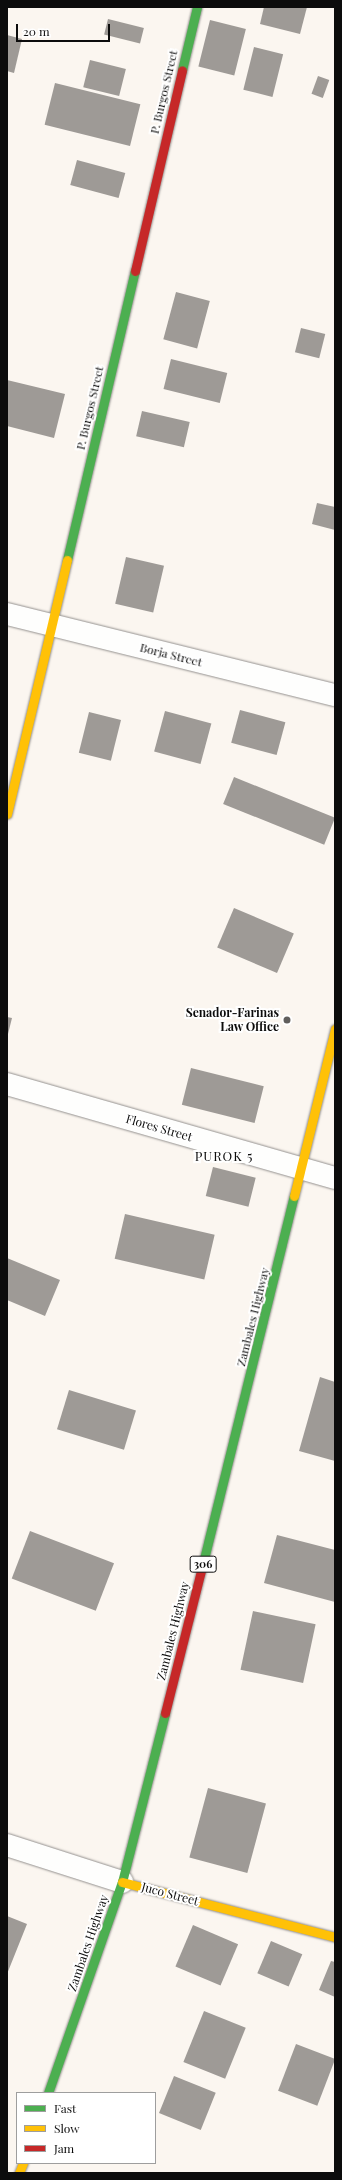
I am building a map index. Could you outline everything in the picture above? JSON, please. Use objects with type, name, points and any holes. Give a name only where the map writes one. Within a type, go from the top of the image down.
[{"type":"main road","name":"P. Burgos Street","points":[[7,814],[196,7]]},
{"type":"main road","name":"Zambales Highway","points":[[48,2092],[122,1882],[254,1362],[335,1029]]},
{"type":"main road","name":"Juco Street","points":[[122,1882],[335,1937]]},
{"type":"street","name":"Borja Street","points":[[7,614],[335,695]]},
{"type":"street","name":"Flores Street","points":[[7,1084],[335,1178]]},
{"type":"street","name":"Juco Street","points":[[7,1845],[122,1882]]},
{"type":"building","points":[[264,7],[307,7],[300,34],[260,24]]},
{"type":"building","points":[[108,19],[144,28],[140,43],[104,35]]},
{"type":"building","points":[[210,20],[246,29],[234,76],[198,67]]},
{"type":"building","points":[[7,35],[22,39],[14,73],[7,71]]},
{"type":"building","points":[[254,47],[283,54],[272,97],[243,90]]},
{"type":"building","points":[[90,60],[126,69],[119,96],[83,87]]},
{"type":"building","points":[[318,76],[329,80],[323,98],[312,94]]},
{"type":"building","points":[[55,83],[140,104],[130,146],[45,125]]},
{"type":"building","points":[[77,160],[125,173],[119,198],[70,185]]},
{"type":"building","points":[[176,292],[210,301],[197,348],[163,339]]},
{"type":"building","points":[[301,328],[325,334],[319,358],[295,352]]},
{"type":"building","points":[[171,359],[227,373],[220,403],[164,389]]},
{"type":"building","points":[[7,380],[65,394],[54,438],[7,426]]},
{"type":"building","points":[[142,411],[190,422],[184,447],[136,436]]},
{"type":"building","points":[[317,503],[335,507],[335,530],[312,524]]},
{"type":"building","points":[[126,557],[164,566],[153,613],[115,604]]},
{"type":"building","points":[[240,710],[285,722],[277,755],[231,743]]},
{"type":"building","points":[[165,711],[211,723],[200,764],[154,752]]},
{"type":"building","points":[[89,712],[121,720],[111,761],[79,753]]},
{"type":"building","points":[[234,777],[335,818],[324,845],[223,804]]},
{"type":"building","points":[[234,908],[294,933],[277,973],[217,948]]},
{"type":"building","points":[[7,1017],[12,1018],[8,1034],[7,1034]]},
{"type":"building","points":[[191,1068],[264,1086],[255,1123],[182,1105]]},
{"type":"building","points":[[213,1167],[256,1178],[248,1207],[206,1196]]},
{"type":"building","points":[[125,1214],[215,1235],[204,1280],[115,1259]]},
{"type":"building","points":[[7,1258],[60,1280],[45,1316],[7,1300]]},
{"type":"building","points":[[320,1377],[335,1382],[335,1461],[299,1451]]},
{"type":"building","points":[[69,1390],[136,1410],[124,1450],[57,1429]]},
{"type":"building","points":[[30,1531],[114,1563],[96,1611],[12,1579]]},
{"type":"building","points":[[277,1535],[335,1550],[335,1602],[264,1583]]},
{"type":"building","points":[[253,1611],[316,1624],[303,1683],[241,1670]]},
{"type":"building","points":[[208,1788],[266,1804],[247,1873],[189,1858]]},
{"type":"building","points":[[7,1916],[27,1924],[7,1974]]},
{"type":"building","points":[[193,1925],[238,1944],[221,1986],[175,1966]]},
{"type":"building","points":[[271,1941],[302,1954],[289,1987],[257,1973]]},
{"type":"building","points":[[331,1961],[335,1962],[335,1997],[319,1990]]},
{"type":"building","points":[[204,2011],[246,2028],[225,2079],[183,2062]]},
{"type":"building","points":[[296,2044],[335,2059],[317,2106],[278,2091]]},
{"type":"building","points":[[174,2076],[216,2093],[201,2130],[159,2113]]},
{"type":"traffic: fast","points":[[182,70],[197,7]]},
{"type":"traffic: fast","points":[[67,560],[135,271]]},
{"type":"traffic: fast","points":[[202,1567],[294,1196]]},
{"type":"traffic: fast","points":[[48,2092],[122,1882],[165,1713]]},
{"type":"traffic: slow","points":[[7,814],[67,560]]},
{"type":"traffic: slow","points":[[294,1196],[335,1029]]},
{"type":"traffic: slow","points":[[122,1882],[335,1937]]},
{"type":"traffic: slow","points":[[19,2173],[23,2164]]},
{"type":"traffic: jam","points":[[135,271],[182,70]]},
{"type":"traffic: jam","points":[[165,1713],[202,1567]]},
{"type":"place","name":"Senador-Farinas Law Office","points":[[287,1020]]},
{"type":"district","name":"PUROK 5","points":[[224,1156]]}]
